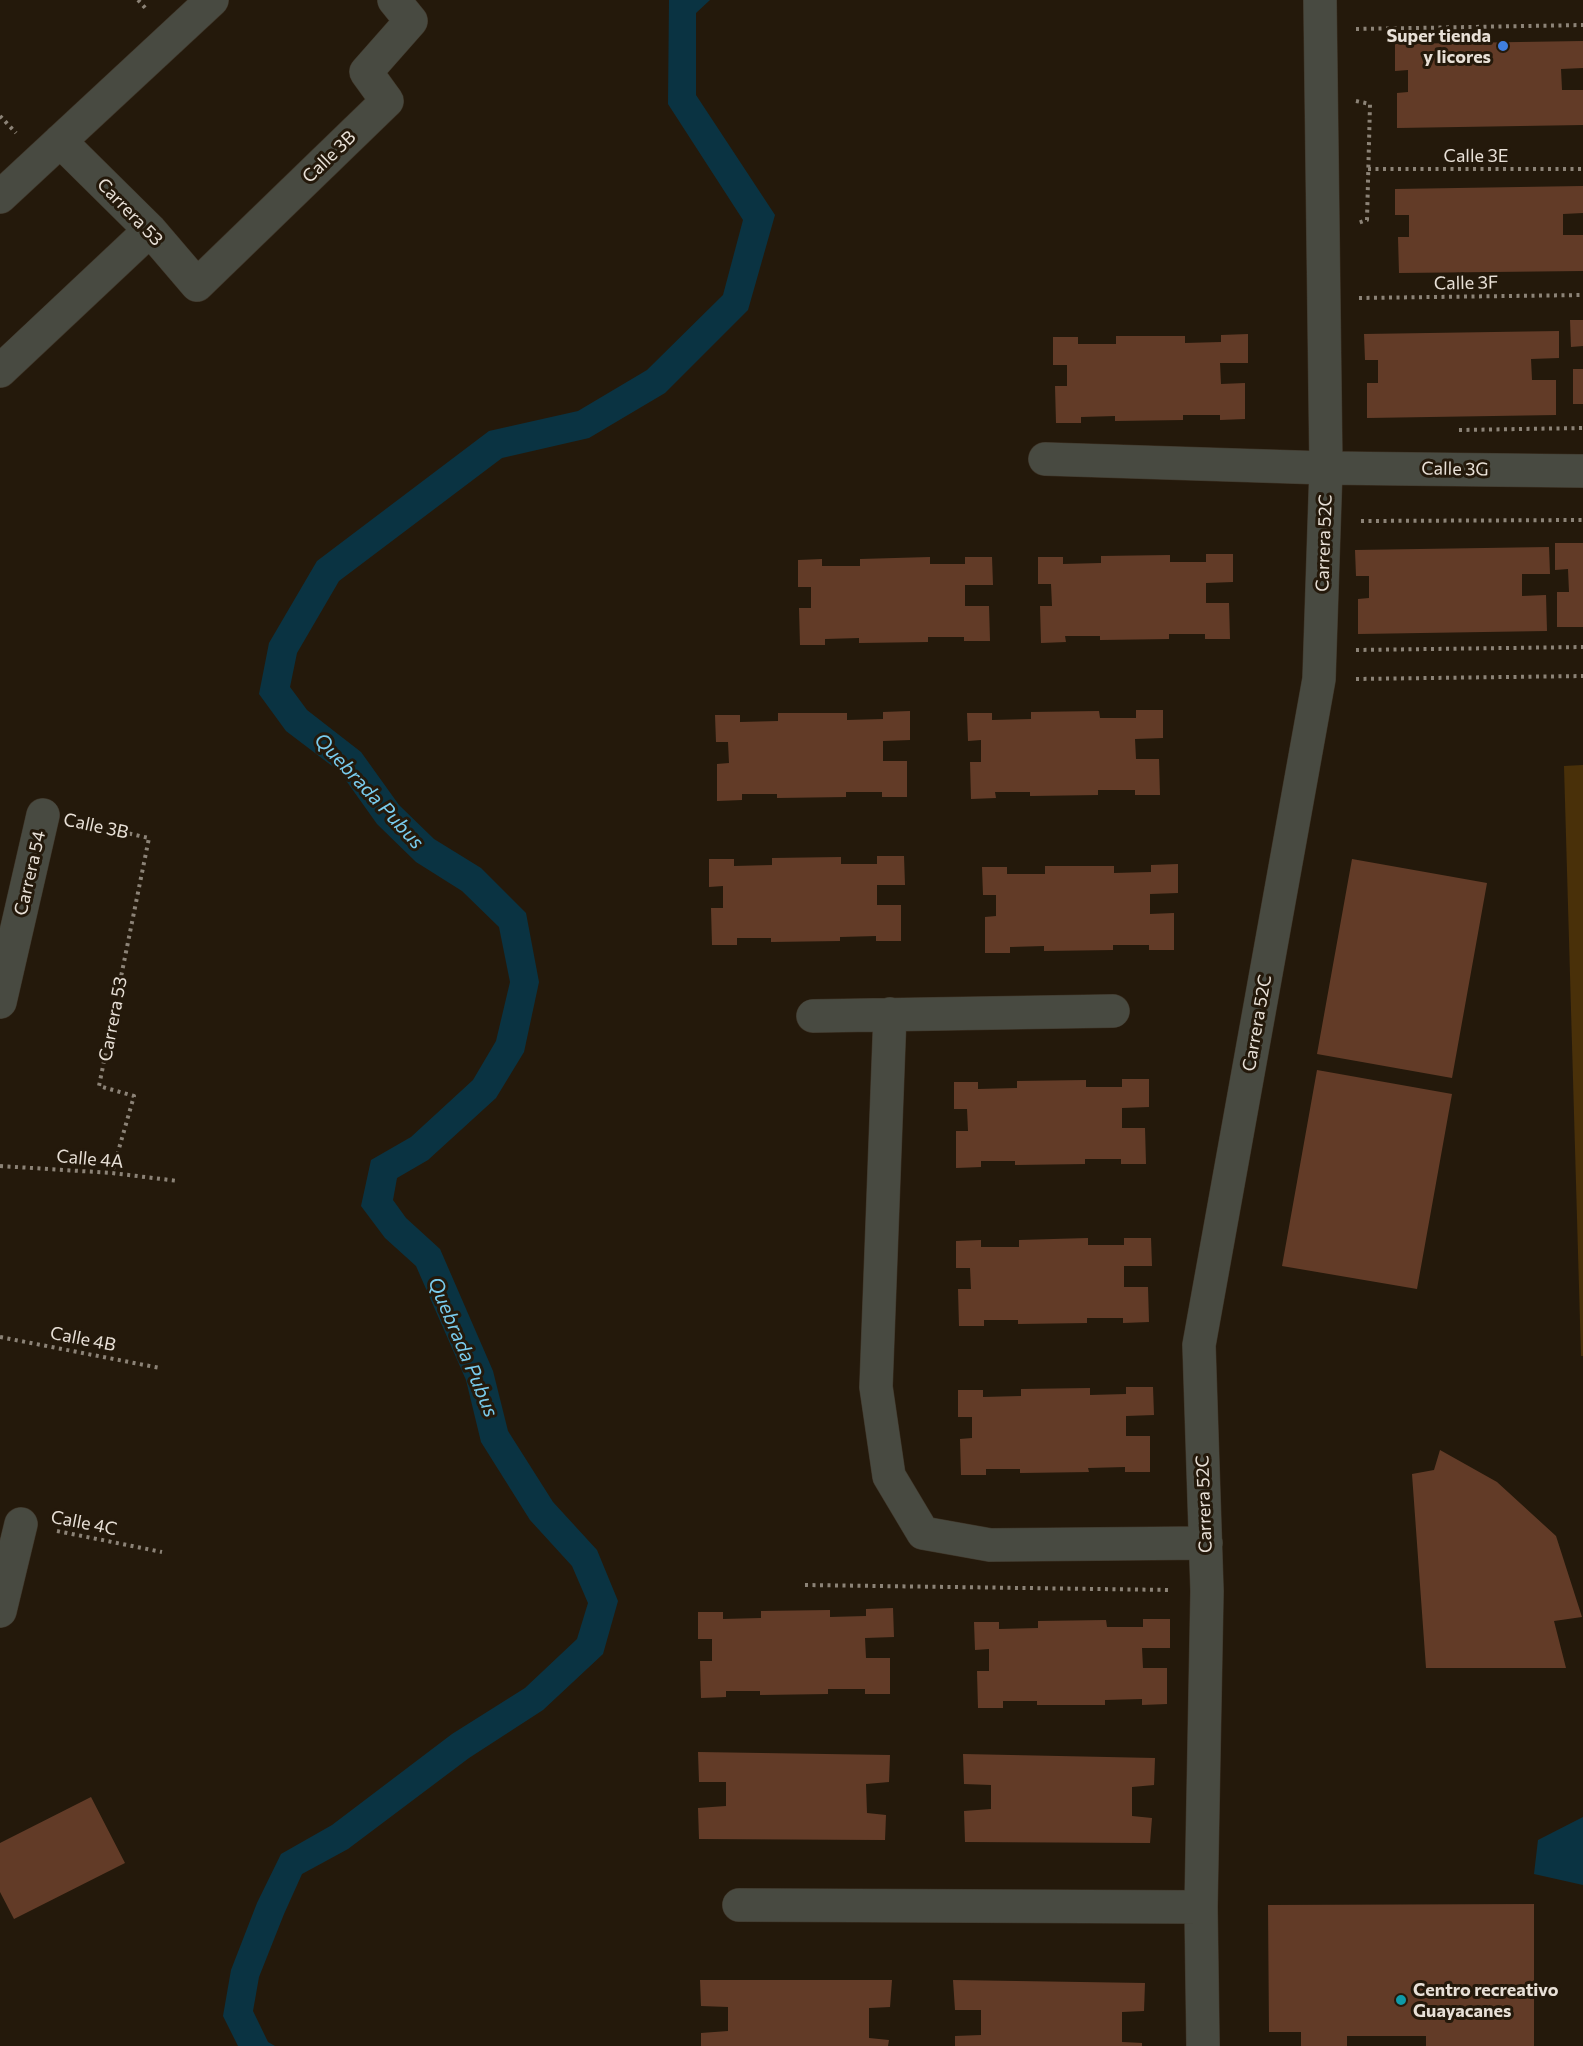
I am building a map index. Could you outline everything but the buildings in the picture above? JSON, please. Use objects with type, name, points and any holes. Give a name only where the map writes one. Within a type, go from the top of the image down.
[{"type":"street","points":[[0,197],[212,0]]},
{"type":"street","name":"Carrera 52C","points":[[1203,2046],[1201,1907],[1207,1590],[1199,1345],[1319,679],[1326,468],[1320,0]]},
{"type":"street","name":"Calle 3B","points":[[196,285],[387,101],[366,72],[403,10]]},
{"type":"street","name":"Carrera 53","points":[[60,141],[150,230],[196,285]]},
{"type":"street","points":[[0,371],[150,230]]},
{"type":"street","name":"Calle 3G","points":[[1045,459],[1326,468],[1583,471]]},
{"type":"street","name":"Carrera 54","points":[[0,1002],[44,815]]},
{"type":"street","points":[[813,1016],[1113,1011]]},
{"type":"street","points":[[891,1014],[876,1387],[889,1476],[900,1495],[923,1533],[990,1545],[1206,1543]]},
{"type":"street","points":[[0,1611],[21,1524]]},
{"type":"street","points":[[739,1905],[1201,1907]]},
{"type":"path","points":[[1352,29],[1583,25]]},
{"type":"path","name":"Calle 3E","points":[[1368,169],[1583,169]]},
{"type":"path","name":"Calle 3F","points":[[1349,298],[1583,295]]},
{"type":"path","points":[[1455,430],[1583,428]]},
{"type":"path","points":[[1355,521],[1583,520]]},
{"type":"path","points":[[1345,650],[1583,647]]},
{"type":"path","points":[[1319,679],[1583,676]]},
{"type":"path","name":"Calle 3B","points":[[44,815],[149,838]]},
{"type":"path","name":"Carrera 53","points":[[112,1173],[134,1096],[99,1086],[149,838]]},
{"type":"path","name":"Calle 4A","points":[[0,1166],[112,1173],[178,1181]]},
{"type":"path","name":"Calle 4B","points":[[0,1336],[160,1368]]},
{"type":"path","name":"Calle 4C","points":[[21,1524],[162,1552]]},
{"type":"path","points":[[805,1585],[1207,1590]]},
{"type":"shaded area","points":[[1583,765],[1583,1356],[1581,1356],[1564,766]]},
{"type":"water","name":"Quebrada Pubus","points":[[669,0],[710,0],[696,13],[696,95],[775,215],[748,310],[665,393],[589,438],[502,458],[339,581],[297,653],[290,687],[307,710],[361,752],[399,805],[434,839],[481,868],[526,913],[539,982],[524,1052],[496,1098],[428,1160],[397,1178],[393,1200],[406,1218],[440,1249],[493,1371],[508,1431],[553,1502],[597,1550],[618,1601],[603,1654],[543,1710],[469,1758],[348,1849],[302,1874],[259,1977],[253,2011],[268,2042],[275,2046],[238,2046],[223,2016],[231,1970],[257,1903],[281,1854],[332,1825],[452,1734],[525,1688],[577,1639],[588,1603],[572,1566],[530,1520],[481,1442],[466,1380],[416,1266],[385,1238],[361,1206],[371,1160],[411,1137],[473,1080],[496,1041],[510,982],[499,927],[462,891],[416,862],[377,824],[340,772],[286,731],[259,694],[269,643],[317,561],[489,431],[578,411],[647,370],[723,295],[743,220],[668,104]]},
{"type":"water","points":[[1583,1817],[1583,1885],[1534,1874],[1538,1840]]},
{"type":"place","name":"Super tienda y licores","points":[[1503,46]]},
{"type":"place","name":"Centro recreativo Guayacanes","points":[[1401,2000]]}]
